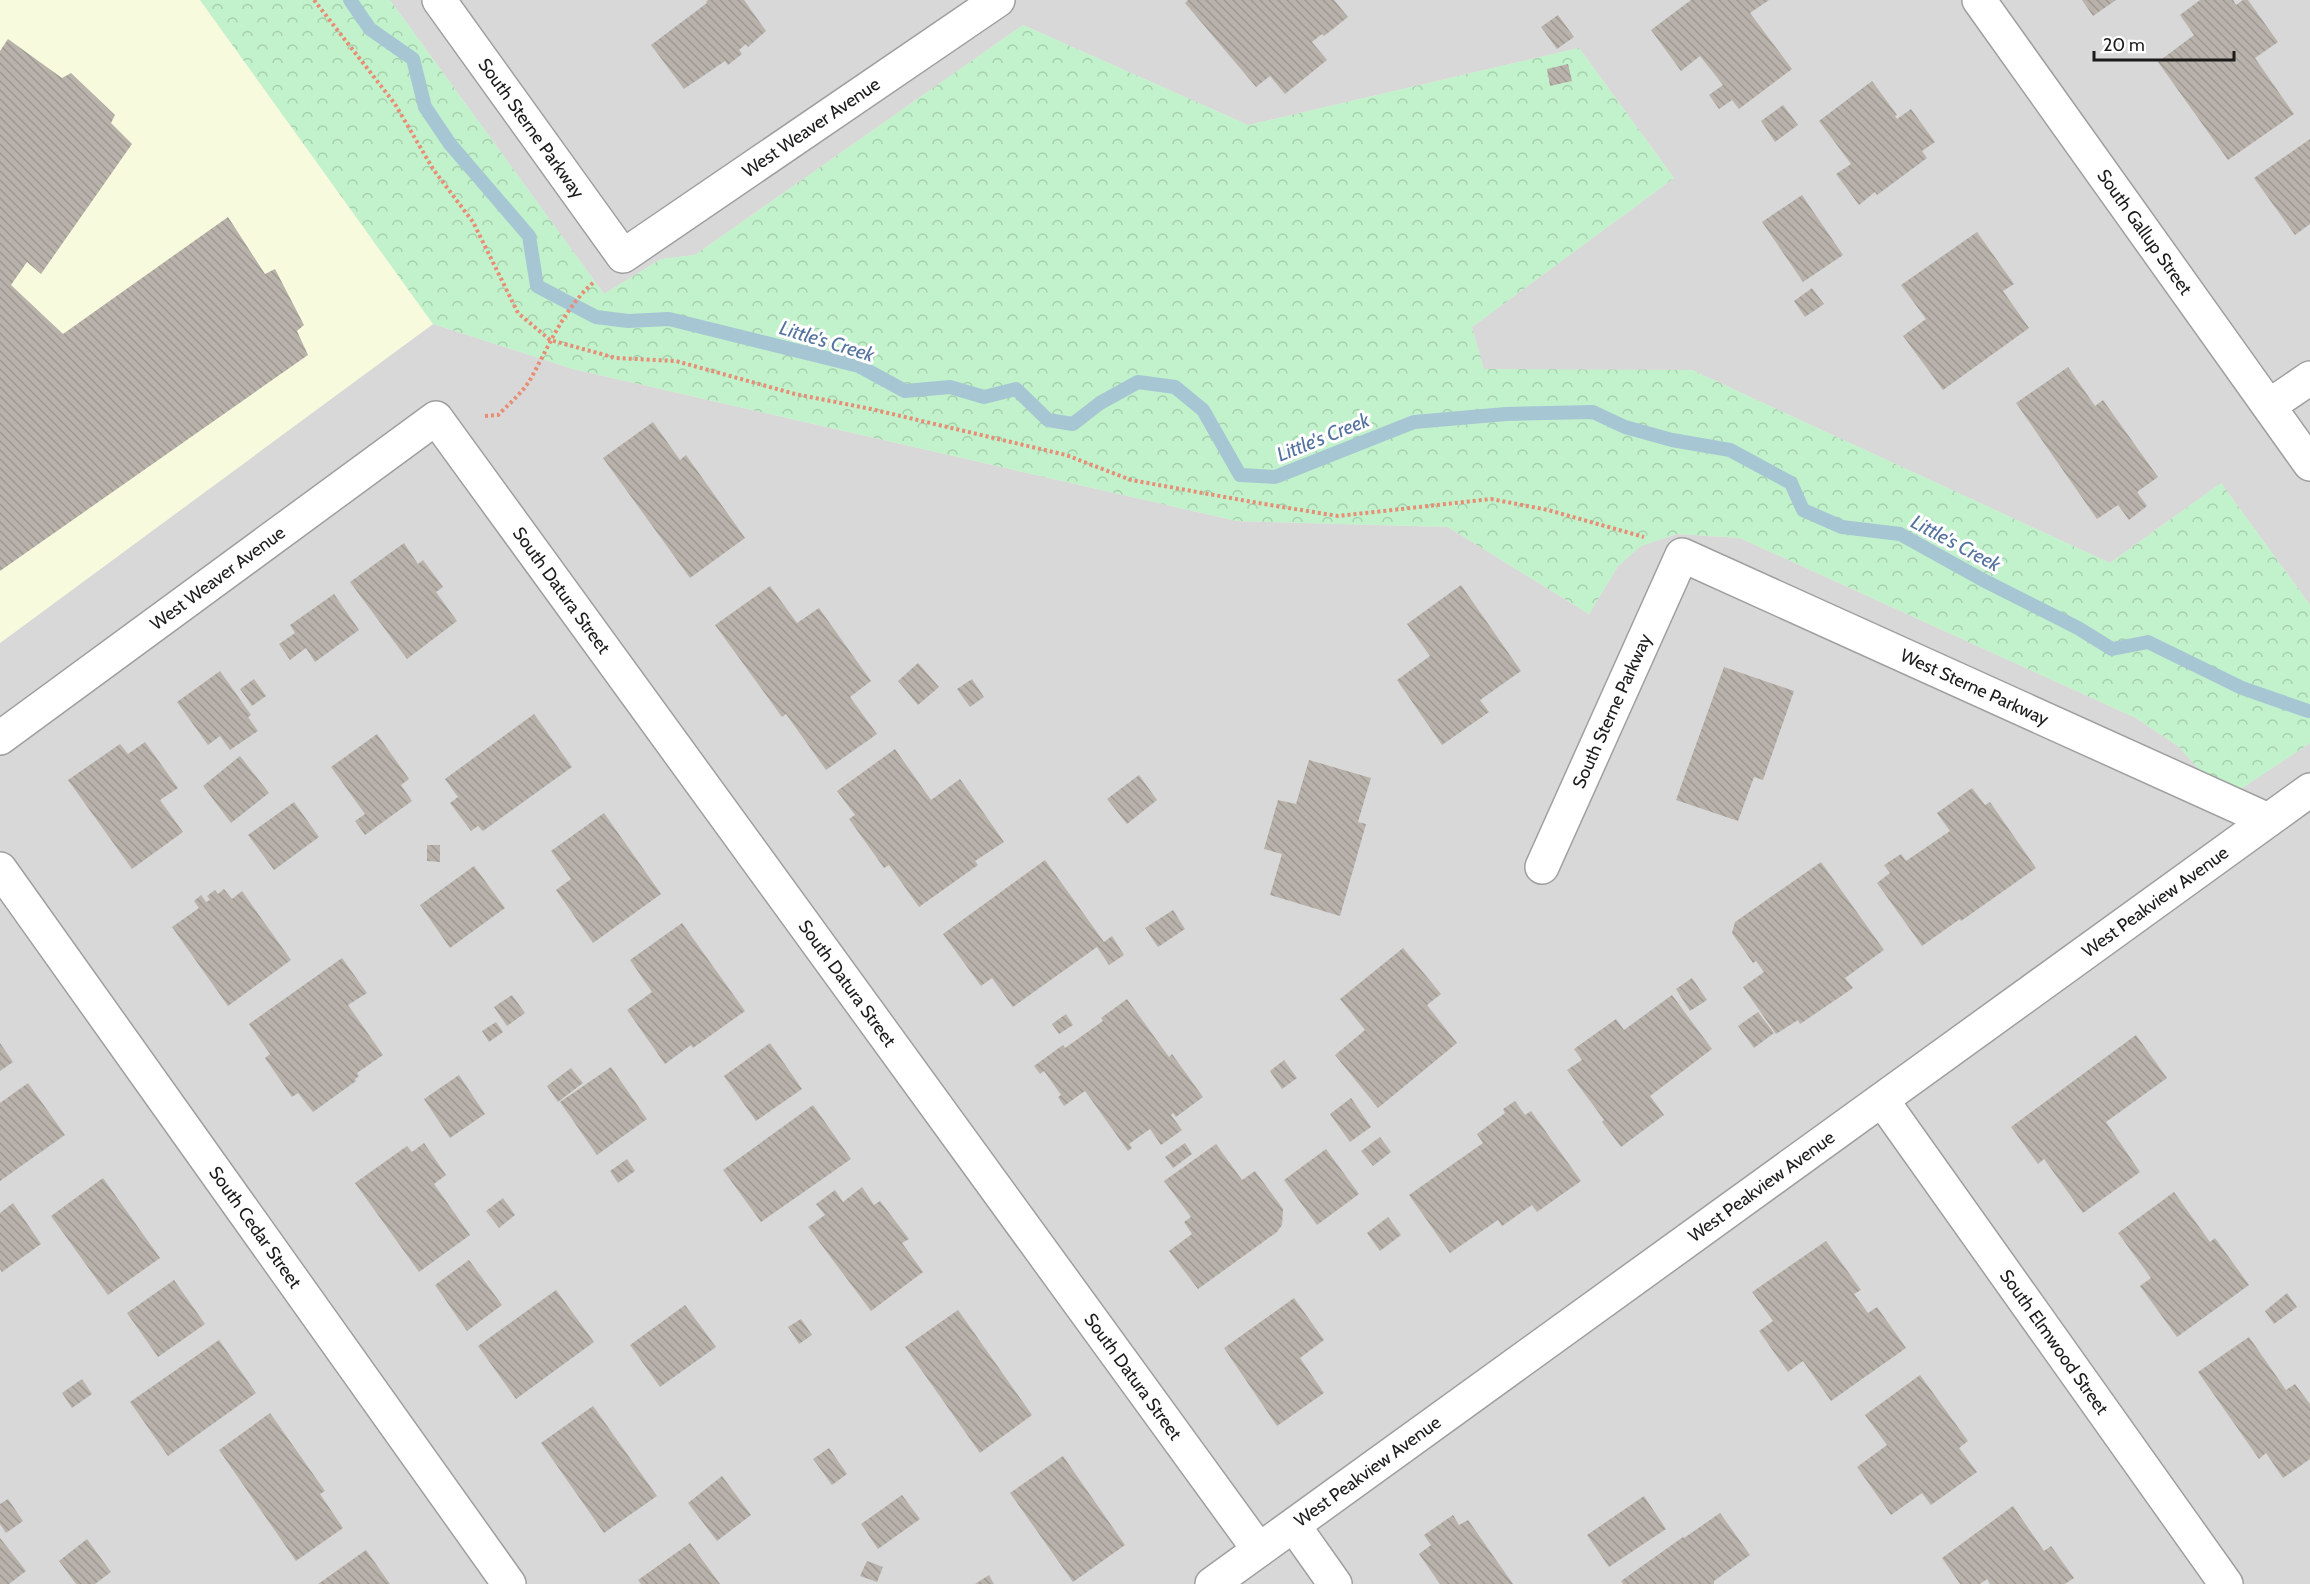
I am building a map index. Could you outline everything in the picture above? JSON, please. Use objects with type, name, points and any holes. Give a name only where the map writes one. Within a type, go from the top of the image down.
[{"type":"street","name":"South Sterne Parkway","points":[[440,0],[623,256]]},
{"type":"street","name":"West Weaver Avenue","points":[[623,256],[998,0]]},
{"type":"street","name":"South Gallup Street","points":[[1979,0],[2310,464]]},
{"type":"street","points":[[2269,406],[2310,378]]},
{"type":"street","name":"West Weaver Avenue","points":[[0,738],[436,418]]},
{"type":"street","name":"South Datura Street","points":[[436,418],[1259,1550]]},
{"type":"street","name":"South Sterne Parkway","points":[[1542,867],[1682,555]]},
{"type":"street","name":"West Sterne Parkway","points":[[1682,555],[2268,820]]},
{"type":"street","name":"West Peakview Avenue","points":[[1212,1584],[2310,790]]},
{"type":"street","name":"South Cedar Street","points":[[0,869],[509,1584]]},
{"type":"street","name":"South Elmwood Street","points":[[1882,1101],[2226,1584]]},
{"type":"street","points":[[1294,1526],[1335,1584]]},
{"type":"path","points":[[314,0],[395,104],[434,169],[473,222],[518,313],[550,340],[616,358],[676,361],[795,394],[997,438],[1066,455],[1131,480],[1338,516],[1491,499],[1548,510],[1638,534],[1682,555]]},
{"type":"path","points":[[436,418],[498,415],[528,382],[550,340],[582,292]]},
{"type":"shaded area","points":[[0,0],[200,0],[433,324],[0,643]]},
{"type":"shaded area","points":[[390,0],[2310,0],[2310,605],[2221,483],[2110,563],[1692,370],[1484,370],[1472,327],[1674,178],[1579,48],[1248,125],[1023,25],[695,255],[661,259],[604,294]]},
{"type":"shaded area","points":[[433,324],[573,369],[1237,521],[1448,527],[1589,614],[1618,566],[1640,546],[1677,534],[1740,538],[2136,718],[2178,746],[2214,786],[2242,788],[2310,743],[2310,1584],[0,1584],[0,643]]},
{"type":"green space","points":[[200,0],[390,0],[604,294],[661,259],[695,255],[1023,25],[1248,125],[1579,48],[1674,178],[1472,327],[1484,369],[1692,370],[2110,563],[2221,483],[2310,605],[2310,743],[2242,788],[2214,786],[2178,746],[2136,718],[1740,538],[1677,534],[1641,546],[1618,566],[1589,614],[1448,527],[1237,521],[573,369],[433,324]]},
{"type":"building","points":[[708,0],[744,0],[766,31],[748,47],[746,44],[739,50],[742,54],[728,65],[725,61],[684,89],[651,45]]},
{"type":"building","points":[[1188,0],[1334,0],[1348,17],[1324,36],[1322,34],[1312,42],[1327,60],[1285,94],[1270,76],[1256,87],[1185,3]]},
{"type":"building","points":[[1691,0],[1769,0],[1750,13],[1792,69],[1739,109],[1732,100],[1719,109],[1709,95],[1723,85],[1700,56],[1681,71],[1651,30]]},
{"type":"building","points":[[2082,0],[2116,0],[2093,16]]},
{"type":"building","points":[[2200,0],[2233,0],[2236,5],[2243,0],[2248,0],[2278,42],[2255,58],[2294,114],[2228,160],[2158,62],[2194,35],[2180,15]]},
{"type":"building","points":[[1558,15],[1574,37],[1557,49],[1541,27]]},
{"type":"building","points":[[8,39],[62,78],[71,73],[115,115],[111,123],[132,144],[41,274],[27,262],[11,285],[63,334],[228,217],[265,274],[275,269],[304,325],[297,331],[308,355],[0,571],[0,51]]},
{"type":"building","points":[[1568,64],[1572,81],[1550,86],[1547,69]]},
{"type":"building","points":[[1872,81],[1897,115],[1895,116],[1897,119],[1911,109],[1935,142],[1922,151],[1927,158],[1877,195],[1875,192],[1859,205],[1836,174],[1851,164],[1819,121]]},
{"type":"building","points":[[1783,105],[1798,125],[1775,142],[1761,121]]},
{"type":"building","points":[[2310,139],[2310,224],[2295,235],[2254,178]]},
{"type":"building","points":[[1802,195],[1843,255],[1803,282],[1762,222]]},
{"type":"building","points":[[1977,232],[2014,284],[2003,291],[2029,328],[1943,390],[1903,336],[1926,319],[1901,285]]},
{"type":"building","points":[[1812,288],[1824,304],[1805,317],[1794,301]]},
{"type":"building","points":[[2068,367],[2095,406],[2103,400],[2158,477],[2137,492],[2147,506],[2129,520],[2118,505],[2097,519],[2016,403]]},
{"type":"building","points":[[653,422],[680,460],[686,455],[745,538],[690,578],[603,458]]},
{"type":"building","points":[[404,543],[418,564],[423,560],[443,587],[436,592],[457,621],[407,659],[350,582]]},
{"type":"building","points":[[1461,585],[1521,671],[1480,700],[1489,712],[1442,745],[1397,680],[1430,656],[1407,624]]},
{"type":"building","points":[[770,586],[797,623],[819,608],[871,681],[850,697],[877,734],[826,770],[786,714],[782,717],[715,625]]},
{"type":"building","points":[[334,594],[359,630],[315,662],[306,648],[290,660],[279,644],[295,633],[290,625]]},
{"type":"building","points":[[918,663],[939,687],[918,705],[898,681]]},
{"type":"building","points":[[1724,667],[1794,691],[1763,780],[1754,777],[1738,821],[1676,800]]},
{"type":"building","points":[[220,671],[251,715],[248,717],[258,731],[230,750],[220,736],[208,745],[177,702]]},
{"type":"building","points":[[254,679],[266,696],[252,706],[240,689]]},
{"type":"building","points":[[972,679],[984,697],[970,707],[957,689]]},
{"type":"building","points":[[534,714],[572,767],[483,831],[478,826],[471,831],[450,803],[458,797],[445,779]]},
{"type":"building","points":[[377,734],[409,779],[401,785],[412,801],[365,835],[355,821],[365,814],[331,767]]},
{"type":"building","points":[[145,742],[178,788],[160,800],[183,832],[132,869],[68,780],[120,744],[128,754]]},
{"type":"building","points":[[895,749],[931,800],[960,779],[1004,842],[975,861],[978,865],[919,907],[889,865],[884,868],[849,819],[855,815],[837,791]]},
{"type":"building","points":[[240,756],[269,793],[231,823],[203,786]]},
{"type":"building","points":[[1309,760],[1371,778],[1358,822],[1366,824],[1340,916],[1270,895],[1282,854],[1264,849],[1278,800],[1296,804]]},
{"type":"building","points":[[1139,775],[1157,800],[1127,824],[1107,799]]},
{"type":"building","points":[[1972,788],[1985,805],[1990,802],[2036,868],[1922,946],[1877,883],[1890,873],[1884,865],[1901,854],[1906,861],[1950,831],[1937,813]]},
{"type":"building","points":[[294,802],[319,837],[274,870],[248,835]]},
{"type":"building","points":[[604,813],[661,894],[593,943],[556,890],[571,879],[551,851]]},
{"type":"building","points":[[427,845],[440,845],[440,862],[427,861]]},
{"type":"building","points":[[1045,860],[1104,942],[1112,936],[1124,955],[1109,965],[1097,947],[1013,1007],[992,978],[981,986],[943,934]]},
{"type":"building","points":[[1821,862],[1884,950],[1845,978],[1853,988],[1800,1024],[1798,1020],[1776,1034],[1743,987],[1764,972],[1756,961],[1753,963],[1732,933],[1735,922]]},
{"type":"building","points":[[474,866],[505,908],[450,948],[420,905]]},
{"type":"building","points":[[224,889],[232,899],[242,891],[291,960],[228,1006],[172,927],[199,908],[194,901],[201,895],[206,902],[210,900],[207,896],[215,890],[218,894]]},
{"type":"building","points":[[1173,910],[1185,929],[1158,947],[1145,928]]},
{"type":"building","points":[[682,923],[745,1011],[693,1048],[691,1045],[665,1064],[627,1010],[652,992],[630,960]]},
{"type":"building","points":[[1403,948],[1441,994],[1427,1005],[1457,1043],[1378,1108],[1335,1055],[1365,1030],[1340,999]]},
{"type":"building","points":[[342,958],[367,993],[348,1005],[383,1055],[357,1073],[359,1076],[355,1079],[356,1081],[313,1112],[298,1093],[292,1097],[265,1058],[270,1054],[249,1024]]},
{"type":"building","points":[[1692,978],[1707,1000],[1690,1011],[1676,989]]},
{"type":"building","points":[[512,995],[525,1013],[507,1026],[494,1007]]},
{"type":"building","points":[[1672,995],[1712,1049],[1650,1096],[1664,1115],[1621,1147],[1567,1070],[1582,1060],[1574,1049],[1616,1019],[1624,1030]]},
{"type":"building","points":[[1127,999],[1169,1057],[1172,1054],[1203,1097],[1176,1117],[1173,1113],[1171,1115],[1182,1130],[1161,1145],[1150,1129],[1129,1144],[1132,1148],[1128,1151],[1085,1091],[1064,1106],[1058,1097],[1061,1095],[1044,1071],[1040,1074],[1034,1066],[1063,1045],[1065,1048],[1103,1021],[1101,1018]]},
{"type":"building","points":[[1758,1012],[1774,1033],[1754,1048],[1738,1026]]},
{"type":"building","points":[[1066,1014],[1073,1025],[1059,1034],[1052,1024]]},
{"type":"building","points":[[496,1022],[503,1032],[489,1042],[482,1031]]},
{"type":"building","points":[[2136,1035],[2167,1078],[2106,1122],[2140,1172],[2083,1213],[2044,1159],[2038,1164],[2011,1127]]},
{"type":"building","points":[[0,1043],[13,1062],[0,1071]]},
{"type":"building","points":[[770,1043],[802,1089],[756,1121],[724,1076]]},
{"type":"building","points":[[1284,1060],[1297,1078],[1282,1089],[1270,1071]]},
{"type":"building","points":[[611,1067],[647,1119],[597,1155],[560,1102]]},
{"type":"building","points":[[571,1068],[583,1083],[558,1102],[547,1086]]},
{"type":"building","points":[[459,1075],[485,1114],[450,1138],[424,1099]]},
{"type":"building","points":[[28,1083],[65,1135],[0,1181],[0,1103]]},
{"type":"building","points":[[1351,1098],[1371,1127],[1350,1142],[1330,1114]]},
{"type":"building","points":[[1515,1101],[1525,1115],[1531,1111],[1581,1181],[1537,1212],[1532,1205],[1502,1226],[1498,1220],[1450,1253],[1409,1195],[1483,1143],[1477,1134],[1505,1113],[1503,1109]]},
{"type":"building","points":[[813,1105],[851,1159],[761,1222],[723,1170]]},
{"type":"building","points":[[1380,1137],[1391,1152],[1373,1166],[1361,1151]]},
{"type":"building","points":[[424,1143],[446,1175],[434,1184],[470,1235],[419,1272],[355,1183],[407,1146],[412,1152]]},
{"type":"building","points":[[1185,1143],[1192,1154],[1173,1168],[1165,1157]]},
{"type":"building","points":[[1216,1144],[1242,1180],[1255,1171],[1283,1209],[1282,1225],[1277,1232],[1198,1289],[1169,1251],[1192,1234],[1184,1222],[1191,1217],[1164,1181]]},
{"type":"building","points":[[1326,1149],[1359,1194],[1317,1225],[1284,1180]]},
{"type":"building","points":[[627,1159],[635,1171],[618,1183],[610,1171]]},
{"type":"building","points":[[103,1178],[160,1258],[108,1295],[51,1216]]},
{"type":"building","points":[[862,1187],[874,1205],[880,1201],[909,1239],[902,1243],[923,1272],[871,1311],[808,1227],[825,1215],[816,1204],[835,1190],[843,1202]]},
{"type":"building","points":[[2174,1192],[2210,1242],[2215,1238],[2249,1285],[2177,1337],[2140,1286],[2151,1278],[2118,1233]]},
{"type":"building","points":[[503,1198],[515,1215],[499,1228],[486,1211]]},
{"type":"building","points":[[13,1203],[41,1244],[2,1272],[0,1269],[0,1213]]},
{"type":"building","points":[[1388,1217],[1401,1235],[1380,1251],[1367,1233]]},
{"type":"building","points":[[1826,1241],[1861,1290],[1854,1294],[1868,1313],[1877,1307],[1906,1348],[1831,1401],[1803,1361],[1788,1372],[1759,1331],[1773,1321],[1752,1292]]},
{"type":"building","points":[[469,1260],[502,1305],[467,1331],[435,1285]]},
{"type":"building","points":[[174,1280],[205,1324],[158,1357],[127,1313]]},
{"type":"building","points":[[556,1290],[594,1342],[516,1399],[478,1346]]},
{"type":"building","points":[[2287,1293],[2297,1307],[2274,1324],[2265,1311]]},
{"type":"building","points":[[1294,1298],[1324,1340],[1300,1358],[1324,1393],[1277,1426],[1224,1348]]},
{"type":"building","points":[[685,1305],[716,1347],[660,1387],[630,1345]]},
{"type":"building","points":[[958,1310],[1032,1415],[980,1453],[905,1347]]},
{"type":"building","points":[[801,1319],[812,1335],[799,1344],[788,1327]]},
{"type":"building","points":[[2249,1337],[2286,1390],[2295,1384],[2310,1404],[2310,1459],[2283,1478],[2266,1453],[2259,1459],[2198,1372]]},
{"type":"building","points":[[219,1340],[256,1393],[168,1456],[130,1402]]},
{"type":"building","points":[[1920,1375],[1968,1441],[1959,1448],[1977,1472],[1931,1505],[1922,1493],[1891,1515],[1857,1467],[1887,1445],[1865,1415]]},
{"type":"building","points":[[82,1379],[92,1394],[72,1408],[62,1393]]},
{"type":"building","points":[[593,1406],[657,1496],[604,1533],[541,1443]]},
{"type":"building","points":[[270,1413],[325,1491],[320,1494],[343,1528],[296,1561],[219,1450]]},
{"type":"building","points":[[829,1448],[847,1474],[832,1485],[813,1459]]},
{"type":"building","points":[[1063,1456],[1125,1545],[1073,1582],[1010,1493]]},
{"type":"building","points":[[722,1476],[751,1515],[717,1541],[688,1503]]},
{"type":"building","points":[[902,1495],[920,1519],[878,1549],[861,1524]]},
{"type":"building","points":[[1644,1496],[1666,1529],[1609,1567],[1587,1535]]},
{"type":"building","points":[[8,1499],[23,1521],[6,1533],[0,1524],[0,1504]]},
{"type":"building","points":[[2013,1506],[2044,1551],[2051,1546],[2074,1578],[2065,1584],[1990,1584],[1987,1579],[1980,1584],[1960,1584],[1942,1558]]},
{"type":"building","points":[[1720,1513],[1750,1555],[1714,1581],[1714,1584],[1623,1584],[1621,1581]]},
{"type":"building","points":[[1453,1515],[1459,1525],[1468,1520],[1513,1584],[1440,1584],[1419,1554],[1431,1545],[1424,1535]]},
{"type":"building","points":[[0,1538],[26,1571],[9,1584],[0,1584]]},
{"type":"building","points":[[87,1539],[111,1572],[95,1584],[76,1584],[59,1561]]},
{"type":"building","points":[[690,1543],[720,1584],[641,1584],[638,1580]]},
{"type":"building","points":[[366,1550],[390,1584],[318,1584]]},
{"type":"building","points":[[867,1561],[883,1567],[877,1582],[860,1576]]},
{"type":"building","points":[[989,1575],[994,1584],[975,1584]]},
{"type":"waterway","name":"Little's Creek","points":[[350,0],[370,29],[413,59],[425,107],[450,144],[529,236],[537,286],[596,317],[628,321],[669,319],[859,366],[905,391],[950,387],[984,397],[1016,389],[1048,420],[1073,424],[1100,403],[1138,382],[1175,387],[1203,410],[1240,475],[1275,477],[1414,422],[1506,414],[1593,412],[1625,427],[1672,440],[1730,450],[1791,483],[1803,510],[1842,527],[1900,534],[1983,580],[2078,628],[2112,649],[2148,642],[2242,688],[2308,711]]}]
